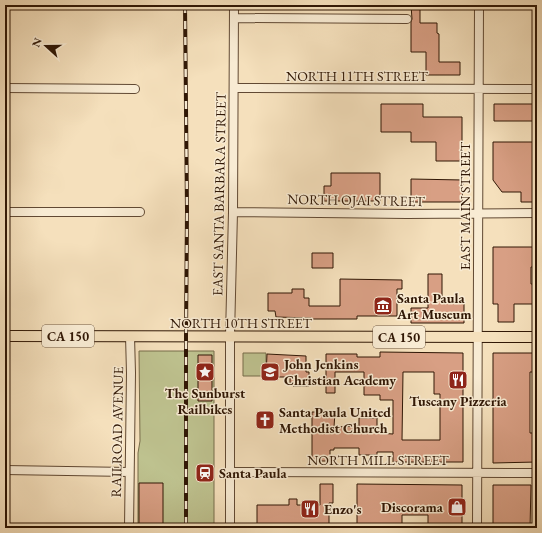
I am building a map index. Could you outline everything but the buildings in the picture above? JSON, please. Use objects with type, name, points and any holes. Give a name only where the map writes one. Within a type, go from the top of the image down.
[{"type":"main road","name":"NORTH 10TH STREET","points":[[5,336],[230,336],[364,338],[477,337]]},
{"type":"main road","name":"CA 150","points":[[477,337],[537,337]]},
{"type":"street","name":"EAST SANTA BARBARA STREET","points":[[230,528],[230,336],[234,212],[235,88],[234,5]]},
{"type":"street","name":"EAST MAIN STREET","points":[[477,528],[479,385],[477,337],[479,5]]},
{"type":"street","points":[[234,18],[407,19]]},
{"type":"street","points":[[5,88],[135,89]]},
{"type":"street","name":"NORTH 11TH STREET","points":[[235,88],[537,90]]},
{"type":"street","points":[[5,212],[140,212]]},
{"type":"street","name":"NORTH OJAI STREET","points":[[234,212],[406,214],[537,213]]},
{"type":"street","name":"RAILROAD AVENUE","points":[[129,528],[130,336]]},
{"type":"street","points":[[5,470],[129,472]]},
{"type":"street","name":"NORTH MILL STREET","points":[[230,472],[537,473]]},
{"type":"green space","points":[[139,351],[214,351],[214,528],[138,528],[138,453],[140,441]]},
{"type":"green space","points":[[243,353],[266,353],[266,376],[243,376]]},
{"type":"railway","points":[[185,5],[187,211],[186,528]]},
{"type":"place","name":"Santa Paula Art Museum","points":[[383,306]]},
{"type":"place","name":"The Sunburst Railbikes","points":[[205,372]]},
{"type":"place","name":"John Jenkins Christian Academy","points":[[270,372]]},
{"type":"place","name":"Tuscany Pizzeria","points":[[458,380]]},
{"type":"place","name":"Santa Paula United Methodist Church","points":[[265,420]]},
{"type":"place","name":"Santa Paula","points":[[205,473]]},
{"type":"place","name":"Discorama","points":[[457,507]]},
{"type":"place","name":"Enzo's","points":[[310,509]]}]
